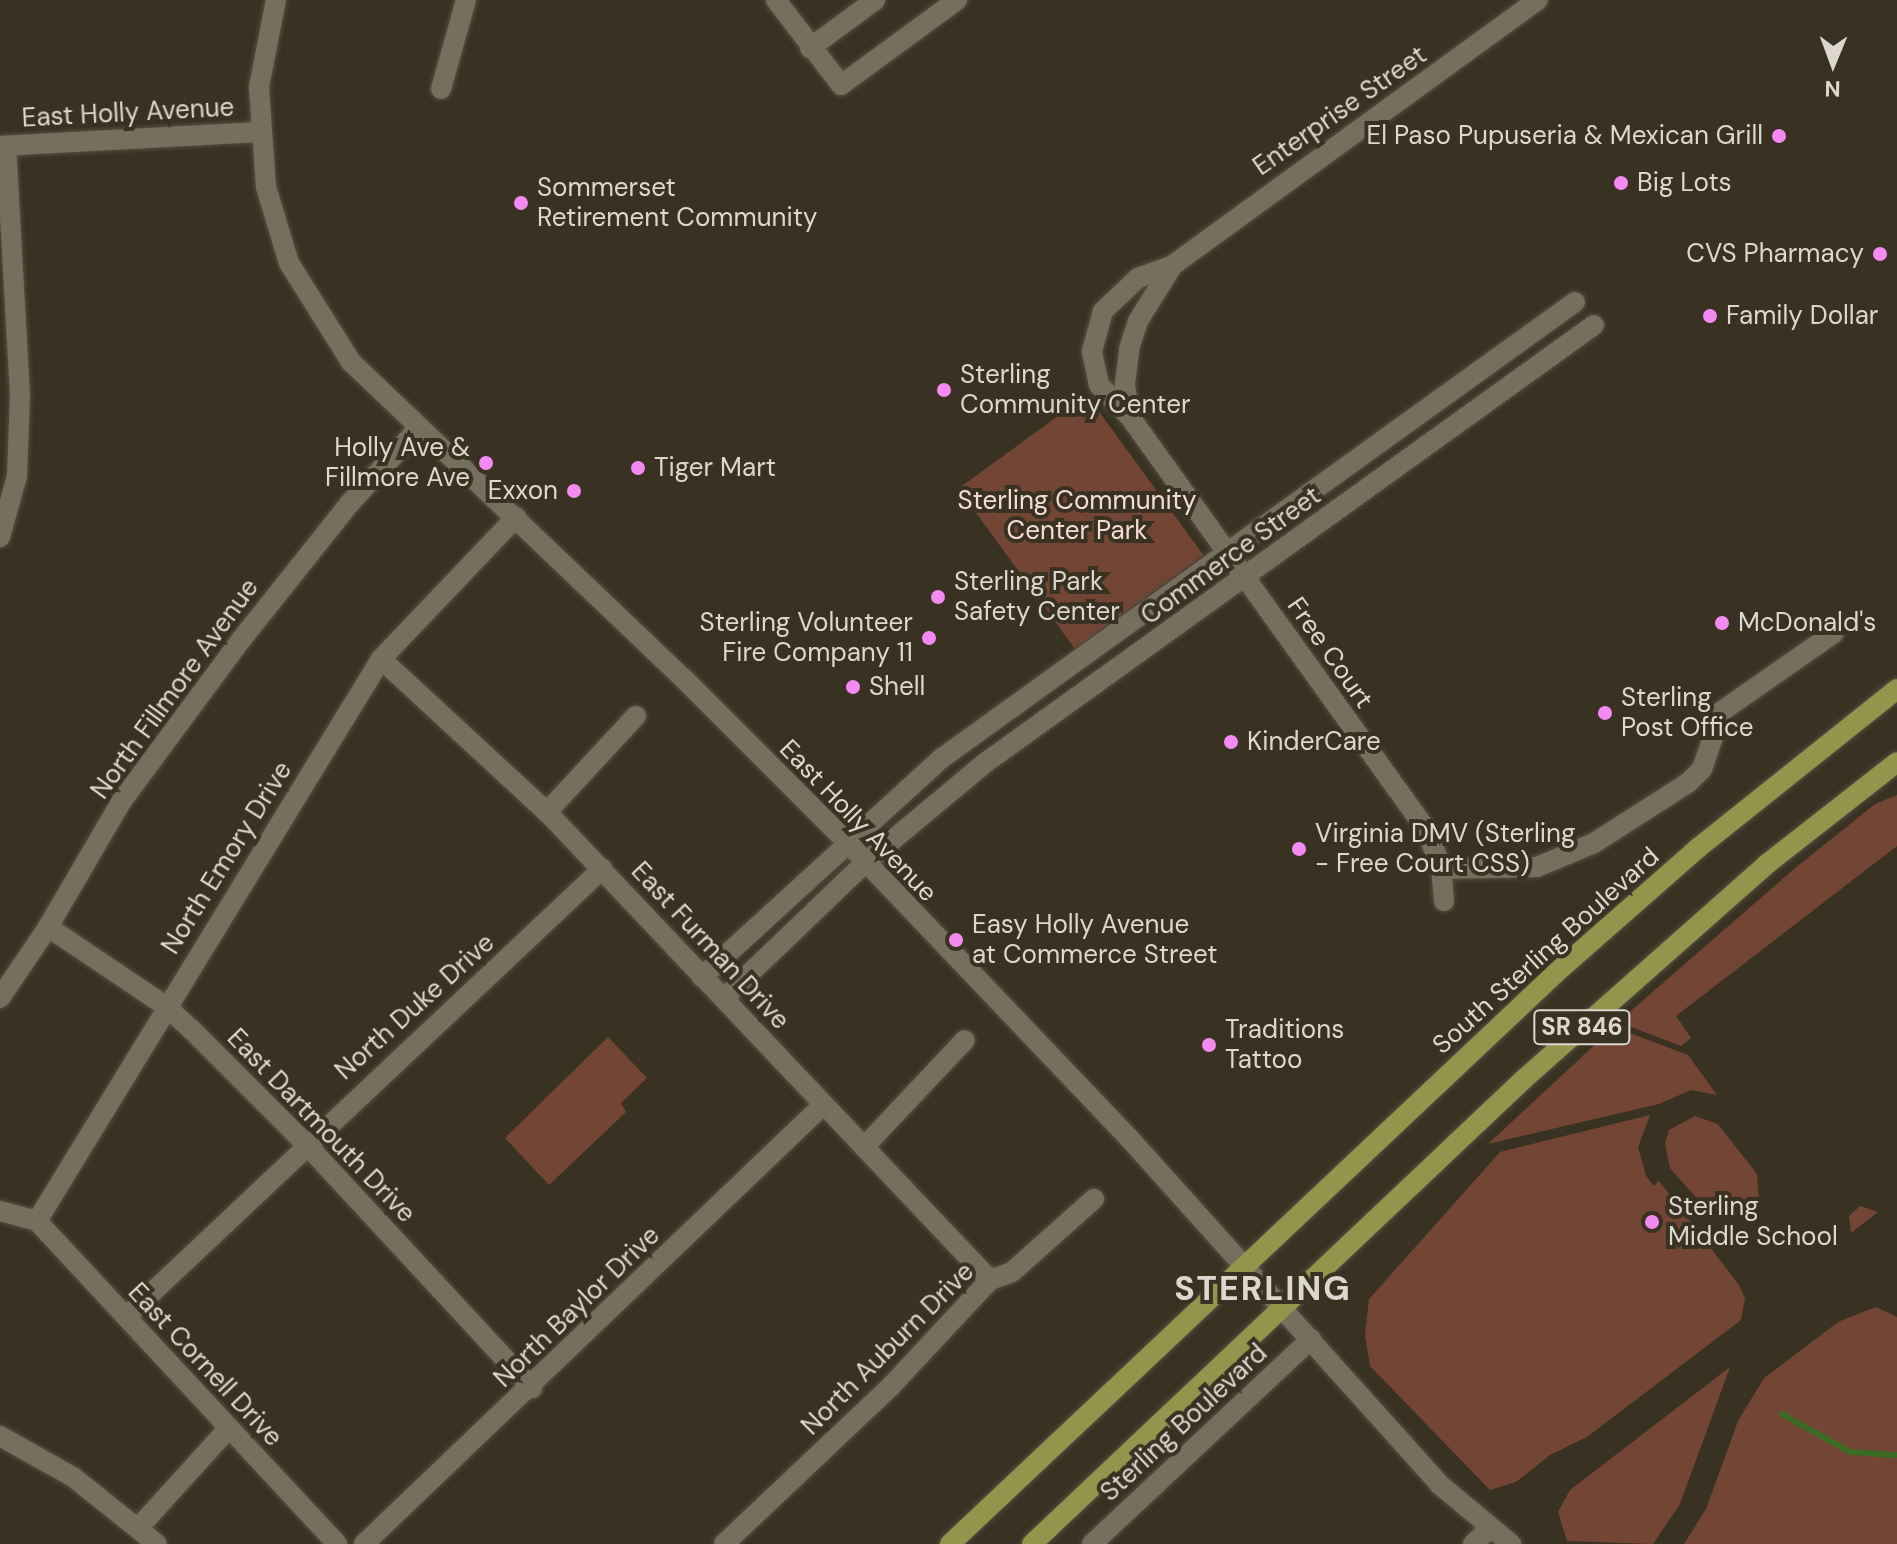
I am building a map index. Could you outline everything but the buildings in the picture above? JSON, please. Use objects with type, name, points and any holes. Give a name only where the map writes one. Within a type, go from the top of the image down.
[{"type":"main road","name":"South Sterling Boulevard","points":[[1244,1267],[1611,923],[1822,745],[1897,689]]},
{"type":"main road","name":"SR 846","points":[[1032,1544],[1667,950],[1897,762]]},
{"type":"main road","name":"SR 846","points":[[950,1544],[1244,1267]]},
{"type":"street","name":"East Holly Avenue","points":[[276,0],[259,87],[259,132],[266,187],[289,263],[351,362],[417,430],[516,517],[847,842],[1129,1138],[1439,1484],[1511,1544]]},
{"type":"street","points":[[441,89],[466,0]]},
{"type":"street","points":[[776,0],[841,85],[957,0]]},
{"type":"street","points":[[810,48],[875,0]]},
{"type":"street","name":"Enterprise Street","points":[[1224,550],[1130,417],[1099,385],[1092,368],[1094,335],[1103,311],[1138,278],[1173,265],[1538,0]]},
{"type":"street","name":"East Holly Avenue","points":[[3,146],[259,132]]},
{"type":"street","points":[[0,537],[17,476],[20,395],[3,146]]},
{"type":"street","name":"Enterprise Street","points":[[1130,417],[1125,384],[1129,349],[1138,321],[1173,265]]},
{"type":"street","name":"Commerce Street","points":[[702,977],[942,758],[1224,550],[1575,302]]},
{"type":"street","name":"Commerce Street","points":[[724,998],[865,863],[985,763],[1594,325]]},
{"type":"street","name":"North Fillmore Avenue","points":[[0,998],[48,927],[121,802],[222,665],[350,503],[417,430]]},
{"type":"street","name":"North Emory Drive","points":[[37,1221],[381,659],[516,517]]},
{"type":"street","name":"Free Court","points":[[1224,550],[1425,828],[1441,869],[1444,901]]},
{"type":"street","points":[[1441,869],[1537,867],[1594,843],[1660,803],[1702,769],[1722,711],[1834,633]]},
{"type":"street","name":"East Furman Drive","points":[[381,659],[547,812],[823,1105],[866,1145],[990,1280]]},
{"type":"street","points":[[547,812],[636,716]]},
{"type":"street","name":"North Duke Drive","points":[[126,1317],[306,1144],[602,869]]},
{"type":"street","name":"East Dartmouth Drive","points":[[48,927],[167,1007],[306,1144],[532,1388]]},
{"type":"street","points":[[866,1145],[965,1040]]},
{"type":"street","name":"North Baylor Drive","points":[[364,1544],[532,1388],[823,1105]]},
{"type":"street","name":"North Auburn Drive","points":[[724,1544],[892,1385],[990,1280],[1012,1272],[1094,1199]]},
{"type":"street","points":[[0,1211],[37,1221]]},
{"type":"street","name":"East Cornell Drive","points":[[37,1221],[337,1544]]},
{"type":"street","name":"Sterling Boulevard","points":[[1092,1544],[1311,1339]]},
{"type":"street","points":[[140,1526],[229,1428]]},
{"type":"street","points":[[0,1436],[73,1477],[140,1526],[157,1544]]},
{"type":"street","points":[[1473,1544],[1490,1528]]},
{"type":"green space","name":"Sterling Community Center Park","points":[[1087,395],[1203,555],[1075,649],[958,488]]},
{"type":"green space","points":[[1897,795],[1897,846],[1676,1016],[1691,1038],[1681,1046],[1618,1022],[1794,869],[1875,804]]},
{"type":"green space","points":[[1614,1027],[1688,1055],[1717,1095],[1691,1090],[1659,1104],[1488,1144]]},
{"type":"green space","points":[[608,1037],[647,1078],[621,1103],[626,1112],[549,1185],[505,1138]]},
{"type":"green space","points":[[1650,1115],[1638,1147],[1646,1176],[1654,1186],[1659,1181],[1739,1285],[1745,1298],[1741,1320],[1587,1437],[1550,1455],[1516,1482],[1490,1490],[1370,1366],[1365,1335],[1369,1299],[1500,1152]]},
{"type":"green space","points":[[1695,1116],[1718,1124],[1757,1174],[1759,1198],[1745,1217],[1715,1219],[1670,1168],[1665,1144],[1669,1130]]},
{"type":"green space","points":[[1860,1206],[1878,1212],[1851,1233],[1849,1216]]},
{"type":"green space","points":[[1876,1307],[1897,1317],[1897,1544],[1684,1544],[1706,1509],[1738,1421],[1764,1378],[1838,1322]]},
{"type":"green space","points":[[1730,1367],[1680,1504],[1653,1544],[1567,1541],[1558,1512],[1570,1490]]},
{"type":"waterway","points":[[1782,1414],[1850,1452],[1897,1455]]},
{"type":"place","name":"El Paso Pupuseria & Mexican Grill","points":[[1779,136]]},
{"type":"place","name":"Big Lots","points":[[1621,183]]},
{"type":"place","name":"Sommerset Retirement Community","points":[[521,203]]},
{"type":"place","name":"CVS Pharmacy","points":[[1880,254]]},
{"type":"place","name":"Family Dollar","points":[[1710,316]]},
{"type":"place","name":"Sterling Community Center","points":[[944,390]]},
{"type":"place","name":"Holly Ave & Fillmore Ave","points":[[486,463]]},
{"type":"place","name":"Tiger Mart","points":[[638,468]]},
{"type":"place","name":"Exxon","points":[[574,491]]},
{"type":"place","name":"Sterling Park Safety Center","points":[[938,597]]},
{"type":"place","name":"McDonald's","points":[[1722,623]]},
{"type":"place","name":"Sterling Volunteer Fire Company 11","points":[[929,638]]},
{"type":"place","name":"Shell","points":[[853,687]]},
{"type":"place","name":"Sterling Post Office","points":[[1605,713]]},
{"type":"place","name":"KinderCare","points":[[1231,742]]},
{"type":"place","name":"Virginia DMV (Sterling - Free Court CSS)","points":[[1299,849]]},
{"type":"place","name":"Easy Holly Avenue at Commerce Street","points":[[956,940]]},
{"type":"place","name":"Traditions Tattoo","points":[[1209,1045]]},
{"type":"place","name":"Sterling Middle School","points":[[1652,1222]]},
{"type":"district","name":"STERLING","points":[[1263,1289]]}]
